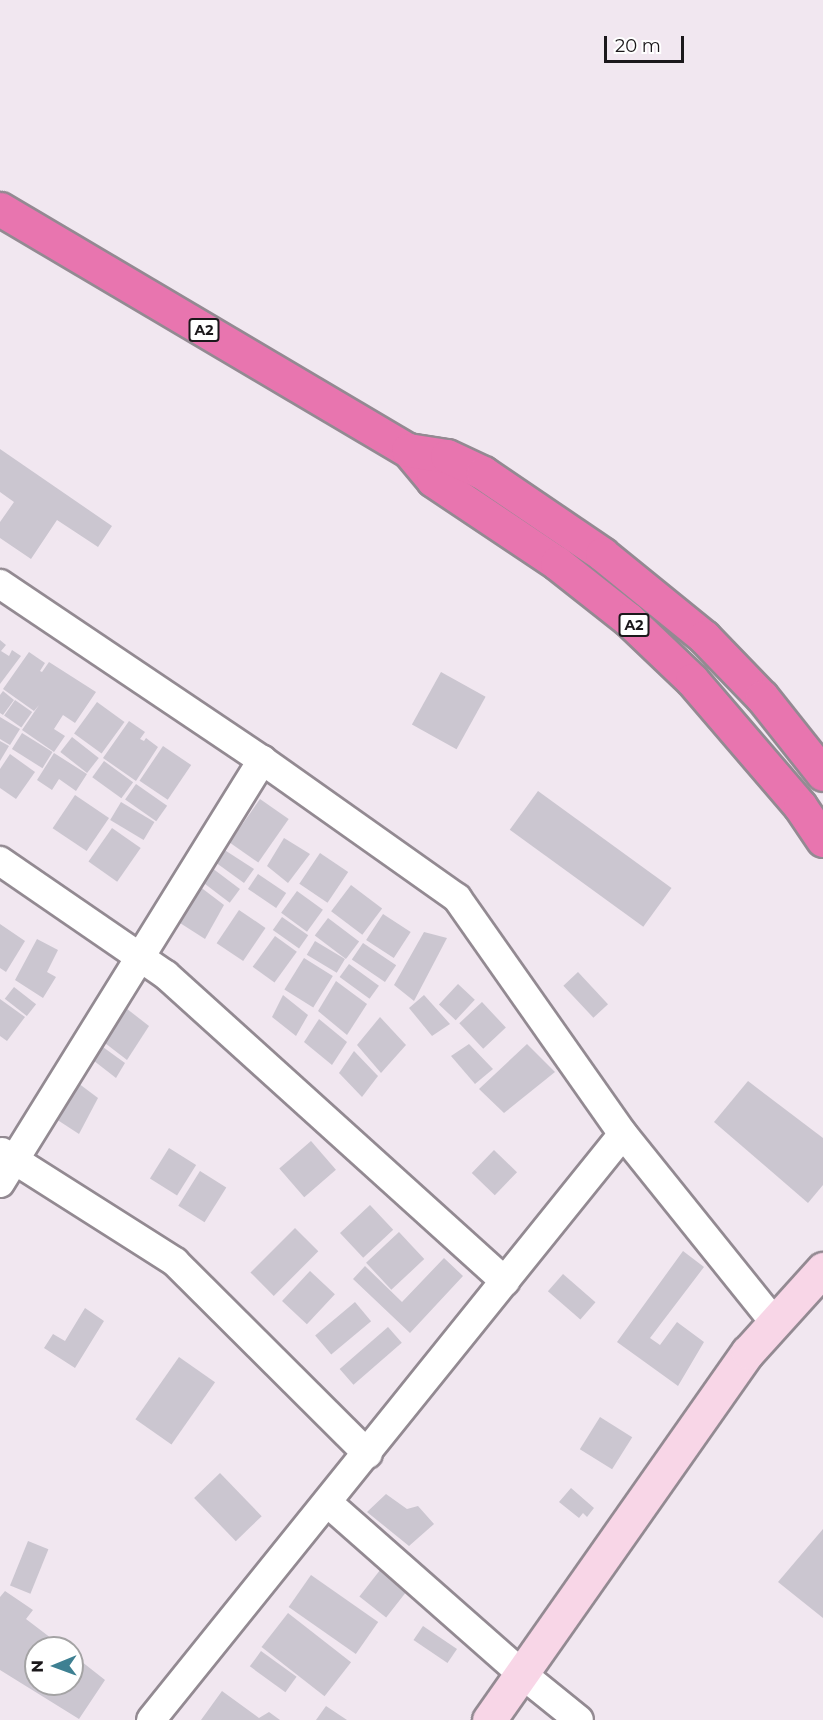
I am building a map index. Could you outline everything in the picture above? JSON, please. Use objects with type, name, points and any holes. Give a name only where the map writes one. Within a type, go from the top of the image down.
[{"type":"highway","name":"A2","points":[[0,209],[408,450],[433,480],[557,563],[628,619],[692,680],[800,806],[823,840]]},
{"type":"highway","name":"A2","points":[[408,450],[447,456],[483,473],[602,554],[704,637],[762,698],[823,774]]},
{"type":"street","points":[[0,584],[262,760],[457,898],[623,1134],[774,1322]]},
{"type":"street","points":[[262,760],[140,958],[5,1165],[175,1262],[368,1454]]},
{"type":"street","points":[[0,861],[166,975],[505,1281]]},
{"type":"street","points":[[152,1720],[623,1134]]},
{"type":"street","points":[[489,1720],[748,1352],[823,1269]]},
{"type":"street","points":[[328,1503],[522,1674],[579,1720]]},
{"type":"building","points":[[0,449],[112,526],[98,547],[57,520],[31,559],[0,538],[0,522],[14,502],[0,492]]},
{"type":"building","points":[[0,640],[6,645],[1,651],[9,656],[12,650],[21,656],[0,684]]},
{"type":"building","points":[[29,652],[45,663],[40,671],[42,672],[49,662],[96,692],[75,723],[63,715],[54,729],[65,736],[54,752],[22,730],[39,705],[34,711],[3,689]]},
{"type":"building","points":[[441,672],[486,697],[457,749],[412,724]]},
{"type":"building","points":[[3,691],[14,700],[3,715],[0,713],[0,695]]},
{"type":"building","points":[[15,700],[32,712],[21,728],[4,716]]},
{"type":"building","points":[[97,702],[125,722],[102,754],[74,734]]},
{"type":"building","points":[[0,717],[20,729],[10,745],[0,739]]},
{"type":"building","points":[[129,721],[145,732],[140,739],[144,741],[146,738],[158,747],[136,781],[103,758]]},
{"type":"building","points":[[22,733],[53,752],[42,768],[12,749]]},
{"type":"building","points":[[72,737],[99,758],[87,773],[60,752]]},
{"type":"building","points":[[0,741],[9,746],[0,761]]},
{"type":"building","points":[[163,746],[191,765],[168,800],[140,781]]},
{"type":"building","points":[[54,753],[87,774],[76,791],[59,779],[52,790],[37,780]]},
{"type":"building","points":[[10,754],[35,772],[16,799],[0,788],[0,769]]},
{"type":"building","points":[[104,761],[133,782],[121,798],[92,777]]},
{"type":"building","points":[[136,784],[167,806],[156,821],[125,800]]},
{"type":"building","points":[[538,791],[671,888],[643,927],[510,830]]},
{"type":"building","points":[[75,795],[109,818],[87,851],[53,828]]},
{"type":"building","points":[[260,799],[289,819],[258,862],[230,842]]},
{"type":"building","points":[[121,802],[154,822],[144,840],[110,820]]},
{"type":"building","points":[[112,828],[141,848],[117,882],[88,862]]},
{"type":"building","points":[[284,838],[310,854],[288,883],[267,866]]},
{"type":"building","points":[[223,849],[254,869],[244,883],[215,862]]},
{"type":"building","points":[[320,853],[348,872],[327,903],[299,884]]},
{"type":"building","points":[[212,868],[240,889],[230,903],[202,882]]},
{"type":"building","points":[[258,874],[286,893],[276,908],[248,889]]},
{"type":"building","points":[[351,885],[382,908],[362,935],[331,911]]},
{"type":"building","points":[[199,886],[224,905],[205,939],[180,923]]},
{"type":"building","points":[[297,891],[323,910],[307,932],[281,913]]},
{"type":"building","points":[[239,910],[266,928],[243,961],[217,943]]},
{"type":"building","points":[[383,914],[411,932],[394,958],[366,940]]},
{"type":"building","points":[[282,917],[308,935],[299,948],[273,930]]},
{"type":"building","points":[[328,918],[359,941],[346,959],[315,936]]},
{"type":"building","points":[[0,924],[25,941],[6,972],[0,968]]},
{"type":"building","points":[[424,932],[447,938],[414,1001],[394,985]]},
{"type":"building","points":[[275,936],[297,952],[275,983],[253,967]]},
{"type":"building","points":[[37,939],[58,950],[47,972],[56,977],[43,998],[15,980]]},
{"type":"building","points":[[315,941],[345,959],[337,973],[307,955]]},
{"type":"building","points":[[363,943],[396,965],[385,982],[352,960]]},
{"type":"building","points":[[304,958],[333,976],[313,1007],[284,989]]},
{"type":"building","points":[[349,964],[379,986],[370,999],[340,977]]},
{"type":"building","points":[[578,972],[608,1004],[593,1018],[563,986]]},
{"type":"building","points":[[336,981],[367,1004],[347,1035],[318,1011]]},
{"type":"building","points":[[458,984],[475,1000],[456,1020],[439,1004]]},
{"type":"building","points":[[14,987],[36,1004],[27,1016],[5,999]]},
{"type":"building","points":[[283,995],[308,1015],[296,1036],[272,1017]]},
{"type":"building","points":[[424,995],[450,1024],[432,1036],[409,1008]]},
{"type":"building","points":[[0,999],[25,1017],[7,1041],[0,1036]]},
{"type":"building","points":[[482,1002],[506,1028],[483,1049],[459,1023]]},
{"type":"building","points":[[122,1005],[149,1026],[127,1060],[101,1040]]},
{"type":"building","points":[[380,1017],[406,1045],[381,1073],[357,1045]]},
{"type":"building","points":[[319,1019],[347,1042],[332,1065],[304,1042]]},
{"type":"building","points":[[96,1042],[125,1063],[116,1078],[89,1057]]},
{"type":"building","points":[[469,1044],[493,1069],[475,1084],[451,1056]]},
{"type":"building","points":[[527,1044],[555,1072],[504,1113],[479,1089]]},
{"type":"building","points":[[354,1051],[378,1076],[362,1097],[339,1073]]},
{"type":"building","points":[[74,1080],[98,1098],[79,1134],[56,1119]]},
{"type":"building","points":[[748,1081],[823,1138],[823,1185],[808,1203],[714,1122]]},
{"type":"building","points":[[311,1141],[336,1170],[304,1197],[279,1169]]},
{"type":"building","points":[[169,1148],[196,1165],[177,1195],[150,1179]]},
{"type":"building","points":[[494,1150],[517,1172],[495,1195],[472,1173]]},
{"type":"building","points":[[200,1171],[226,1187],[205,1222],[178,1206]]},
{"type":"building","points":[[370,1205],[393,1230],[363,1258],[340,1233]]},
{"type":"building","points":[[295,1228],[318,1251],[274,1296],[250,1273]]},
{"type":"building","points":[[399,1232],[424,1259],[391,1290],[366,1263]]},
{"type":"building","points":[[683,1251],[704,1267],[650,1338],[660,1345],[677,1322],[704,1342],[678,1386],[617,1342]]},
{"type":"building","points":[[444,1258],[463,1276],[410,1333],[353,1279],[365,1266],[402,1302]]},
{"type":"building","points":[[310,1271],[335,1294],[307,1324],[282,1301]]},
{"type":"building","points":[[563,1274],[595,1302],[580,1320],[548,1291]]},
{"type":"building","points":[[355,1302],[371,1321],[331,1355],[315,1335]]},
{"type":"building","points":[[85,1308],[104,1321],[75,1368],[44,1348],[53,1334],[65,1341]]},
{"type":"building","points":[[388,1327],[402,1343],[353,1385],[340,1369]]},
{"type":"building","points":[[179,1357],[215,1382],[171,1444],[135,1419]]},
{"type":"building","points":[[600,1417],[632,1437],[612,1469],[580,1449]]},
{"type":"building","points":[[220,1473],[262,1516],[236,1541],[194,1498]]},
{"type":"building","points":[[571,1488],[594,1508],[587,1517],[583,1513],[579,1518],[559,1502]]},
{"type":"building","points":[[386,1494],[407,1509],[418,1506],[434,1524],[409,1546],[367,1512]]},
{"type":"building","points":[[823,1529],[823,1618],[778,1582]]},
{"type":"building","points":[[28,1541],[48,1549],[30,1594],[10,1586]]},
{"type":"building","points":[[384,1565],[411,1586],[386,1617],[359,1597]]},
{"type":"building","points":[[311,1575],[378,1622],[356,1654],[289,1607]]},
{"type":"building","points":[[5,1591],[33,1610],[26,1619],[48,1636],[24,1636],[24,1685],[0,1670],[0,1597]]},
{"type":"building","points":[[288,1613],[351,1662],[325,1696],[262,1647]]},
{"type":"building","points":[[423,1626],[457,1649],[447,1663],[413,1640]]},
{"type":"building","points":[[261,1651],[297,1677],[285,1692],[250,1666]]},
{"type":"building","points":[[84,1663],[105,1680],[79,1719],[42,1696],[84,1696]]},
{"type":"building","points":[[222,1691],[259,1718],[269,1712],[280,1720],[201,1720]]},
{"type":"building","points":[[326,1706],[347,1720],[316,1720]]}]
